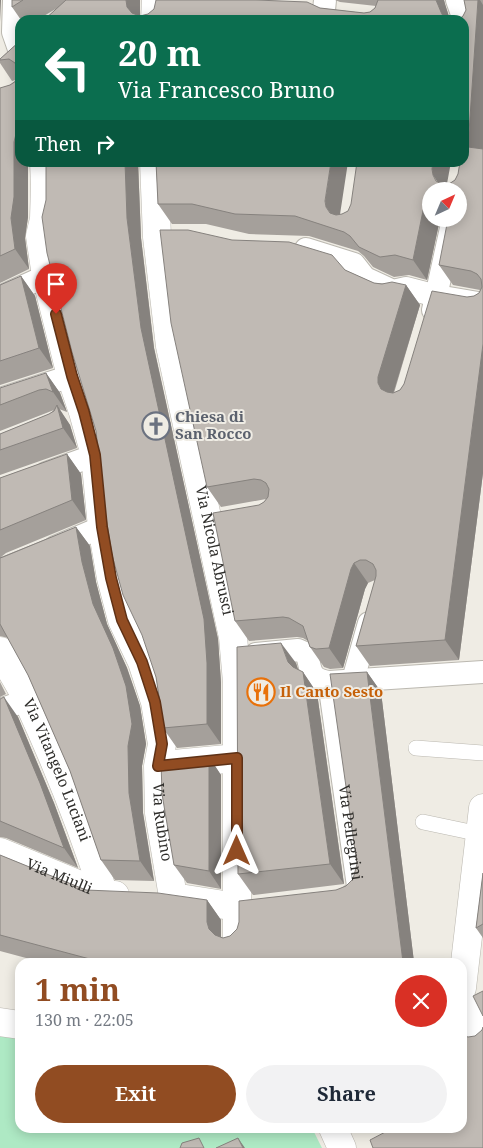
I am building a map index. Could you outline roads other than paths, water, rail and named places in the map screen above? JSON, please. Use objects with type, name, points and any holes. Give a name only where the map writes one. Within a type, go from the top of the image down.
[{"type":"street","points":[[457,0],[464,15]]},
{"type":"street","points":[[157,15],[163,1]]},
{"type":"street","points":[[9,16],[15,38]]},
{"type":"street","name":"Via Rubino","points":[[44,167],[46,185],[44,219],[40,236],[46,276],[72,376],[78,415],[95,455],[102,527],[111,578],[122,620],[142,662],[155,702],[162,744],[158,766],[159,813],[173,897]]},
{"type":"street","name":"Via Nicola Abrusci","points":[[155,167],[166,237],[170,346],[217,522],[234,637],[237,682],[237,758],[250,907],[237,942]]},
{"type":"street","points":[[426,334],[437,296],[451,228]]},
{"type":"street","points":[[285,248],[305,249],[354,264],[365,278],[393,291],[406,288],[437,296],[483,304]]},
{"type":"street","points":[[0,296],[46,276]]},
{"type":"street","points":[[0,399],[72,376]]},
{"type":"street","points":[[23,481],[95,455]]},
{"type":"street","points":[[39,554],[102,527]]},
{"type":"street","points":[[353,680],[374,603]]},
{"type":"street","points":[[235,655],[298,650],[306,654],[312,674],[318,680],[330,682],[483,672]]},
{"type":"street","name":"Via Vitangelo Luciani","points":[[0,651],[27,700],[90,850],[104,895]]},
{"type":"street","name":"Via Pellegrini","points":[[329,899],[356,894],[358,886],[330,682]]},
{"type":"street","points":[[0,710],[27,700]]},
{"type":"street","points":[[158,766],[237,758]]},
{"type":"street","points":[[466,958],[482,821]]},
{"type":"street","name":"Via Miulli","points":[[0,852],[104,895],[173,897],[250,907]]},
{"type":"street","points":[[467,998],[483,990]]},
{"type":"street","points":[[467,1010],[483,1042]]},
{"type":"street","points":[[0,1022],[15,1024]]},
{"type":"street","points":[[335,1133],[342,1148]]},
{"type":"lane","points":[[416,748],[483,753]]},
{"type":"lane","points":[[422,822],[482,821]]},
{"type":"place","name":"Chiesa di San Rocco","points":[[156,426]]},
{"type":"place","name":"Il Canto Sesto","points":[[261,692]]}]
